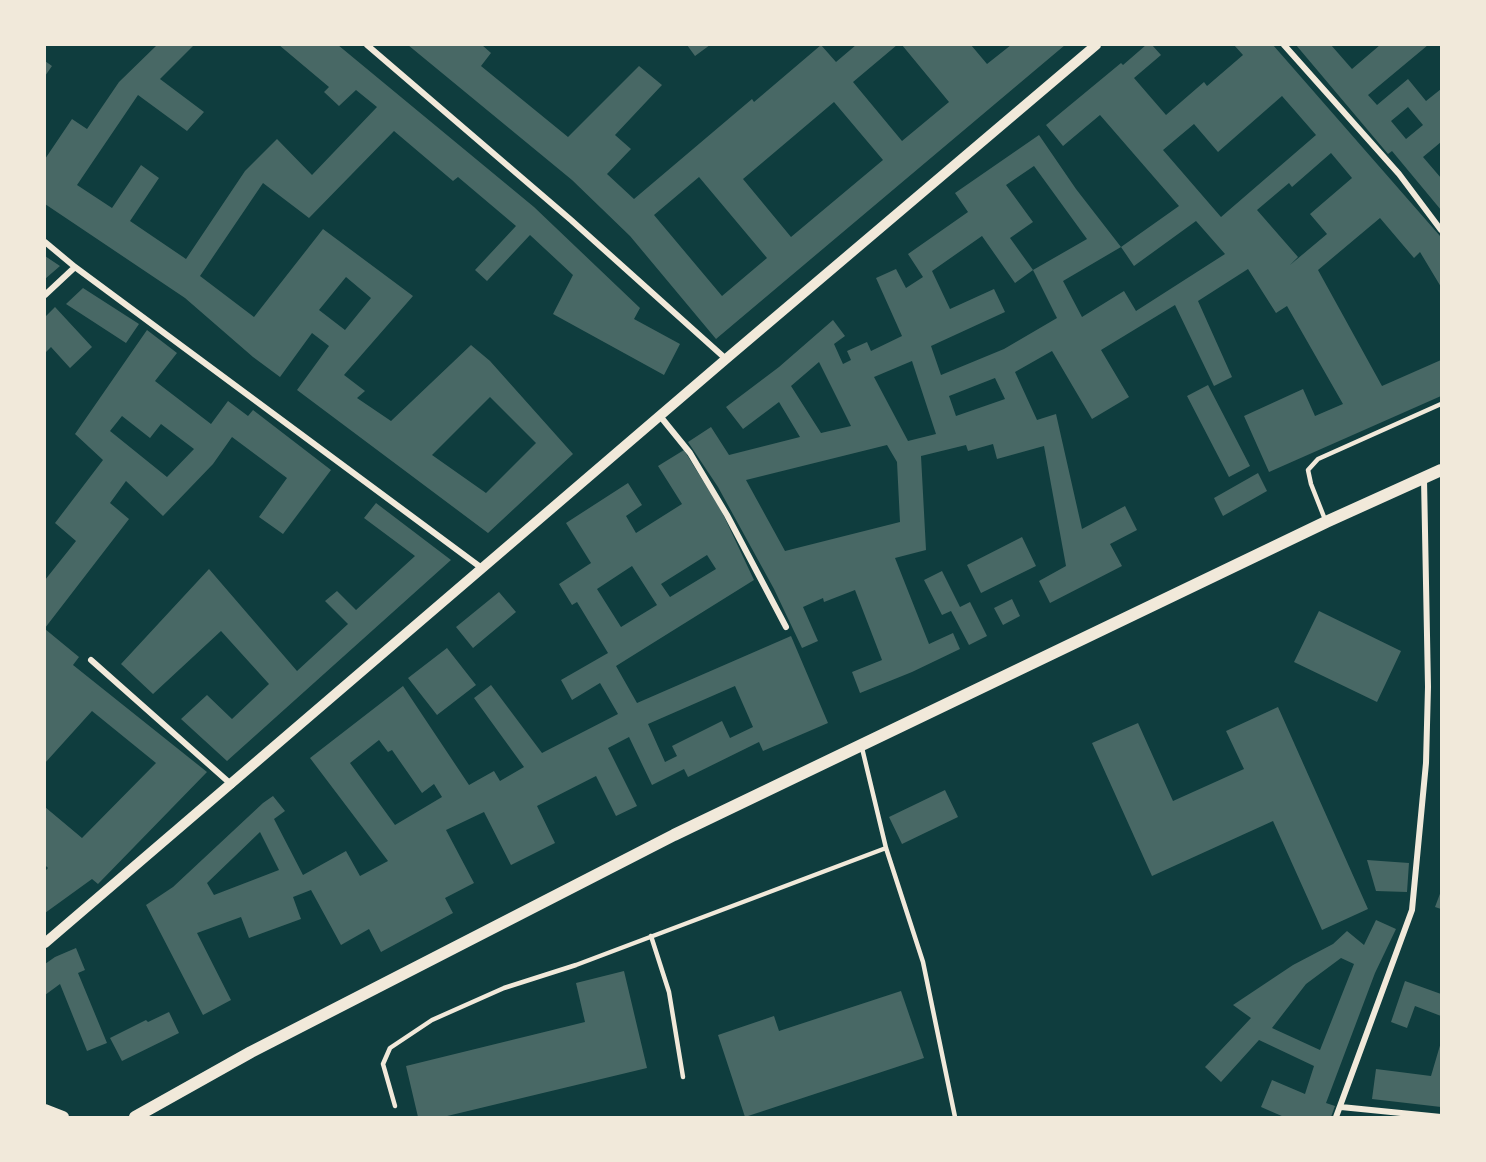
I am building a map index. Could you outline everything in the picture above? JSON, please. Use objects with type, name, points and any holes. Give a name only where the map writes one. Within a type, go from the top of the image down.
[{"type":"main road","points":[[135,1117],[261,1047],[674,835],[1326,522],[1441,470]]},
{"type":"main road","points":[[45,1110],[63,1117]]},
{"type":"street","points":[[367,45],[571,220],[726,359]]},
{"type":"street","points":[[45,943],[1096,45]]},
{"type":"street","points":[[1284,45],[1399,174],[1441,230]]},
{"type":"street","points":[[45,242],[75,267],[483,569]]},
{"type":"street","points":[[45,295],[75,267]]},
{"type":"street","points":[[660,416],[690,453],[727,515],[786,627]]},
{"type":"street","points":[[1336,1117],[1412,910],[1426,763],[1428,687],[1424,478]]},
{"type":"street","points":[[92,660],[232,784]]},
{"type":"street","points":[[1341,1107],[1441,1117]]},
{"type":"lane","points":[[1326,522],[1308,470],[1318,459],[1441,404]]},
{"type":"lane","points":[[861,746],[886,848],[923,962],[955,1117]]},
{"type":"lane","points":[[395,1106],[383,1064],[390,1048],[432,1020],[504,988],[576,965],[886,848]]},
{"type":"lane","points":[[651,936],[669,992],[684,1077]]},
{"type":"building","points":[[157,45],[194,45],[160,79],[204,112],[187,131],[138,95],[77,185],[112,208],[141,165],[159,178],[130,221],[186,259],[245,171],[277,139],[312,175],[377,107],[356,90],[339,106],[324,92],[329,87],[279,45],[338,45],[534,207],[640,308],[634,319],[680,344],[664,375],[553,314],[573,275],[530,235],[487,281],[475,270],[516,226],[458,177],[453,181],[394,131],[309,218],[263,183],[200,276],[254,317],[323,229],[413,296],[344,375],[365,391],[357,398],[391,421],[471,345],[490,361],[573,454],[488,533],[297,390],[329,346],[312,333],[280,377],[253,357],[185,298],[45,204],[45,159],[72,119],[87,129],[119,82]],"holes":[[[346,277],[371,298],[345,330],[319,310]],[[490,397],[536,443],[486,493],[432,455]]]},
{"type":"building","points":[[408,45],[482,45],[491,53],[481,66],[568,137],[639,66],[662,85],[615,135],[631,149],[607,174],[634,199],[752,99],[754,102],[821,45],[836,62],[856,45],[897,45],[853,82],[902,141],[949,102],[902,45],[971,45],[987,64],[1011,45],[1065,45],[716,339],[630,236],[572,180]],"holes":[[[834,102],[883,160],[791,237],[743,179]],[[699,177],[767,258],[722,296],[654,215]]]},
{"type":"building","points":[[687,45],[710,45],[695,56]]},
{"type":"building","points":[[1146,45],[1152,45],[1161,55],[1134,78],[1166,115],[1204,82],[1207,86],[1243,55],[1234,45],[1273,45],[1440,236],[1441,287],[1420,252],[1414,258],[1380,218],[1318,270],[1382,386],[1441,360],[1441,396],[1269,472],[1244,416],[1303,389],[1315,416],[1343,404],[1287,306],[1276,313],[1248,269],[1198,301],[1232,377],[1214,386],[1175,305],[1101,350],[1129,397],[1092,419],[1052,351],[1015,372],[1037,420],[1056,414],[1082,529],[1125,506],[1137,530],[1110,544],[1122,566],[1050,603],[1039,581],[1066,566],[1044,446],[997,459],[993,444],[968,451],[966,445],[921,456],[926,550],[895,558],[929,644],[953,633],[960,649],[860,693],[852,672],[882,660],[855,590],[824,602],[823,598],[803,607],[818,641],[802,648],[774,589],[718,487],[688,442],[711,427],[729,455],[800,437],[779,402],[743,429],[726,407],[779,367],[833,320],[845,336],[834,344],[843,364],[851,360],[847,351],[867,342],[871,351],[902,336],[876,278],[896,269],[906,288],[923,277],[908,254],[968,212],[955,193],[1039,135],[1076,189],[1121,247],[1179,206],[1100,115],[1063,146],[1046,125],[1121,63],[1123,65]],"holes":[[[1282,96],[1316,135],[1221,217],[1163,150],[1194,124],[1218,152]],[[1331,153],[1352,178],[1310,214],[1327,234],[1290,265],[1298,257],[1257,210],[1289,183],[1292,187]],[[1034,166],[1087,239],[1033,270],[1010,238],[1033,222],[1006,185]],[[1196,221],[1225,254],[1136,311],[1124,291],[1082,317],[1063,281],[1121,247],[1134,266]],[[982,236],[1015,283],[1033,270],[1057,318],[1004,349],[941,375],[931,346],[1005,312],[994,289],[950,309],[932,271]],[[912,361],[936,434],[908,441],[874,377]],[[819,362],[851,426],[821,433],[791,386]],[[995,378],[1005,399],[956,416],[949,396]],[[887,445],[897,462],[900,522],[785,551],[746,480]]]},
{"type":"building","points":[[1296,45],[1331,45],[1352,69],[1380,45],[1428,45],[1368,95],[1377,105],[1408,79],[1426,101],[1441,89],[1441,142],[1423,157],[1441,178],[1441,210],[1392,151],[1388,154]],"holes":[[[1408,107],[1423,125],[1406,139],[1391,121]]]},
{"type":"building","points":[[45,61],[52,66],[45,76]]},
{"type":"building","points":[[45,256],[60,266],[45,279]]},
{"type":"building","points":[[83,288],[139,324],[126,343],[66,304]]},
{"type":"building","points":[[55,307],[92,347],[70,368],[51,347],[45,353],[45,317]]},
{"type":"building","points":[[147,330],[177,353],[155,381],[211,424],[228,401],[248,416],[253,410],[331,470],[283,534],[259,517],[287,478],[232,437],[213,464],[163,516],[126,481],[110,503],[129,519],[45,628],[45,580],[76,541],[55,523],[103,460],[75,434]],"holes":[[[122,416],[150,438],[161,424],[194,449],[167,477],[110,431]]]},
{"type":"building","points":[[1208,385],[1250,466],[1229,477],[1187,396]]},
{"type":"building","points":[[684,450],[721,510],[754,580],[616,666],[637,703],[791,636],[828,723],[763,751],[759,742],[688,777],[684,769],[652,785],[629,737],[608,748],[637,806],[616,816],[596,776],[537,806],[555,843],[511,865],[484,812],[446,830],[474,883],[445,898],[453,913],[381,952],[369,929],[341,945],[311,890],[293,897],[301,919],[249,938],[241,917],[197,933],[231,1000],[203,1015],[146,905],[173,887],[273,796],[285,811],[274,819],[303,875],[346,851],[360,876],[388,861],[310,758],[403,686],[469,785],[494,771],[500,781],[524,767],[474,698],[491,685],[542,753],[618,714],[600,683],[572,700],[561,680],[608,653],[577,602],[572,605],[559,584],[591,563],[566,523],[628,483],[642,505],[626,516],[636,533],[682,504],[658,466]],"holes":[[[707,555],[716,569],[670,597],[661,584]],[[632,566],[657,605],[621,627],[597,589]],[[735,686],[753,727],[730,738],[722,721],[672,746],[677,756],[665,762],[648,724]],[[379,740],[388,752],[392,750],[422,793],[434,784],[442,797],[395,825],[350,763]],[[260,832],[279,870],[214,895],[207,883]]]},
{"type":"building","points":[[1258,473],[1267,491],[1223,516],[1214,498]]},
{"type":"building","points":[[376,503],[451,560],[227,761],[181,719],[207,695],[232,719],[269,684],[221,631],[153,694],[121,664],[209,569],[297,671],[348,624],[325,601],[337,591],[356,610],[415,556],[364,518]]},
{"type":"building","points":[[1022,537],[1036,566],[981,593],[967,565]]},
{"type":"building","points":[[942,571],[960,607],[970,602],[987,636],[969,645],[951,611],[942,615],[924,580]]},
{"type":"building","points":[[499,592],[516,612],[473,648],[456,627]]},
{"type":"building","points":[[1012,599],[1020,616],[1003,625],[994,608]]},
{"type":"building","points":[[1319,611],[1401,651],[1377,702],[1294,662]]},
{"type":"building","points":[[45,629],[79,657],[73,665],[207,772],[98,884],[92,879],[45,913],[45,871],[48,868],[45,865],[45,807],[82,838],[156,763],[92,711],[45,763]]},
{"type":"building","points":[[447,648],[476,685],[437,715],[408,678]]},
{"type":"building","points":[[1278,707],[1368,909],[1322,930],[1273,821],[1152,876],[1092,743],[1138,723],[1173,801],[1244,769],[1226,731]]},
{"type":"building","points":[[945,790],[958,817],[902,844],[889,817]]},
{"type":"building","points":[[1367,860],[1409,863],[1407,892],[1376,891]]},
{"type":"building","points":[[1441,891],[1441,909],[1435,907]]},
{"type":"building","points":[[1376,920],[1396,929],[1375,973],[1326,1103],[1335,1106],[1331,1117],[1284,1117],[1261,1107],[1272,1080],[1305,1094],[1314,1066],[1259,1040],[1221,1082],[1205,1067],[1251,1018],[1233,1005],[1293,965],[1333,944],[1347,931],[1364,945]],"holes":[[[1341,958],[1354,964],[1320,1050],[1272,1028],[1306,984]]]},
{"type":"building","points":[[76,948],[85,970],[78,973],[107,1043],[87,1051],[60,984],[45,995],[45,964]]},
{"type":"building","points":[[624,971],[647,1068],[443,1117],[418,1117],[406,1066],[585,1022],[576,983]]},
{"type":"building","points":[[1405,981],[1441,994],[1441,1016],[1415,1006],[1407,1028],[1391,1022]]},
{"type":"building","points":[[901,991],[924,1058],[745,1117],[718,1035],[774,1016],[779,1031]]},
{"type":"building","points":[[169,1012],[179,1033],[122,1061],[110,1038],[146,1020],[148,1022]]},
{"type":"building","points":[[1441,1042],[1441,1107],[1372,1099],[1376,1069],[1431,1076]]}]
